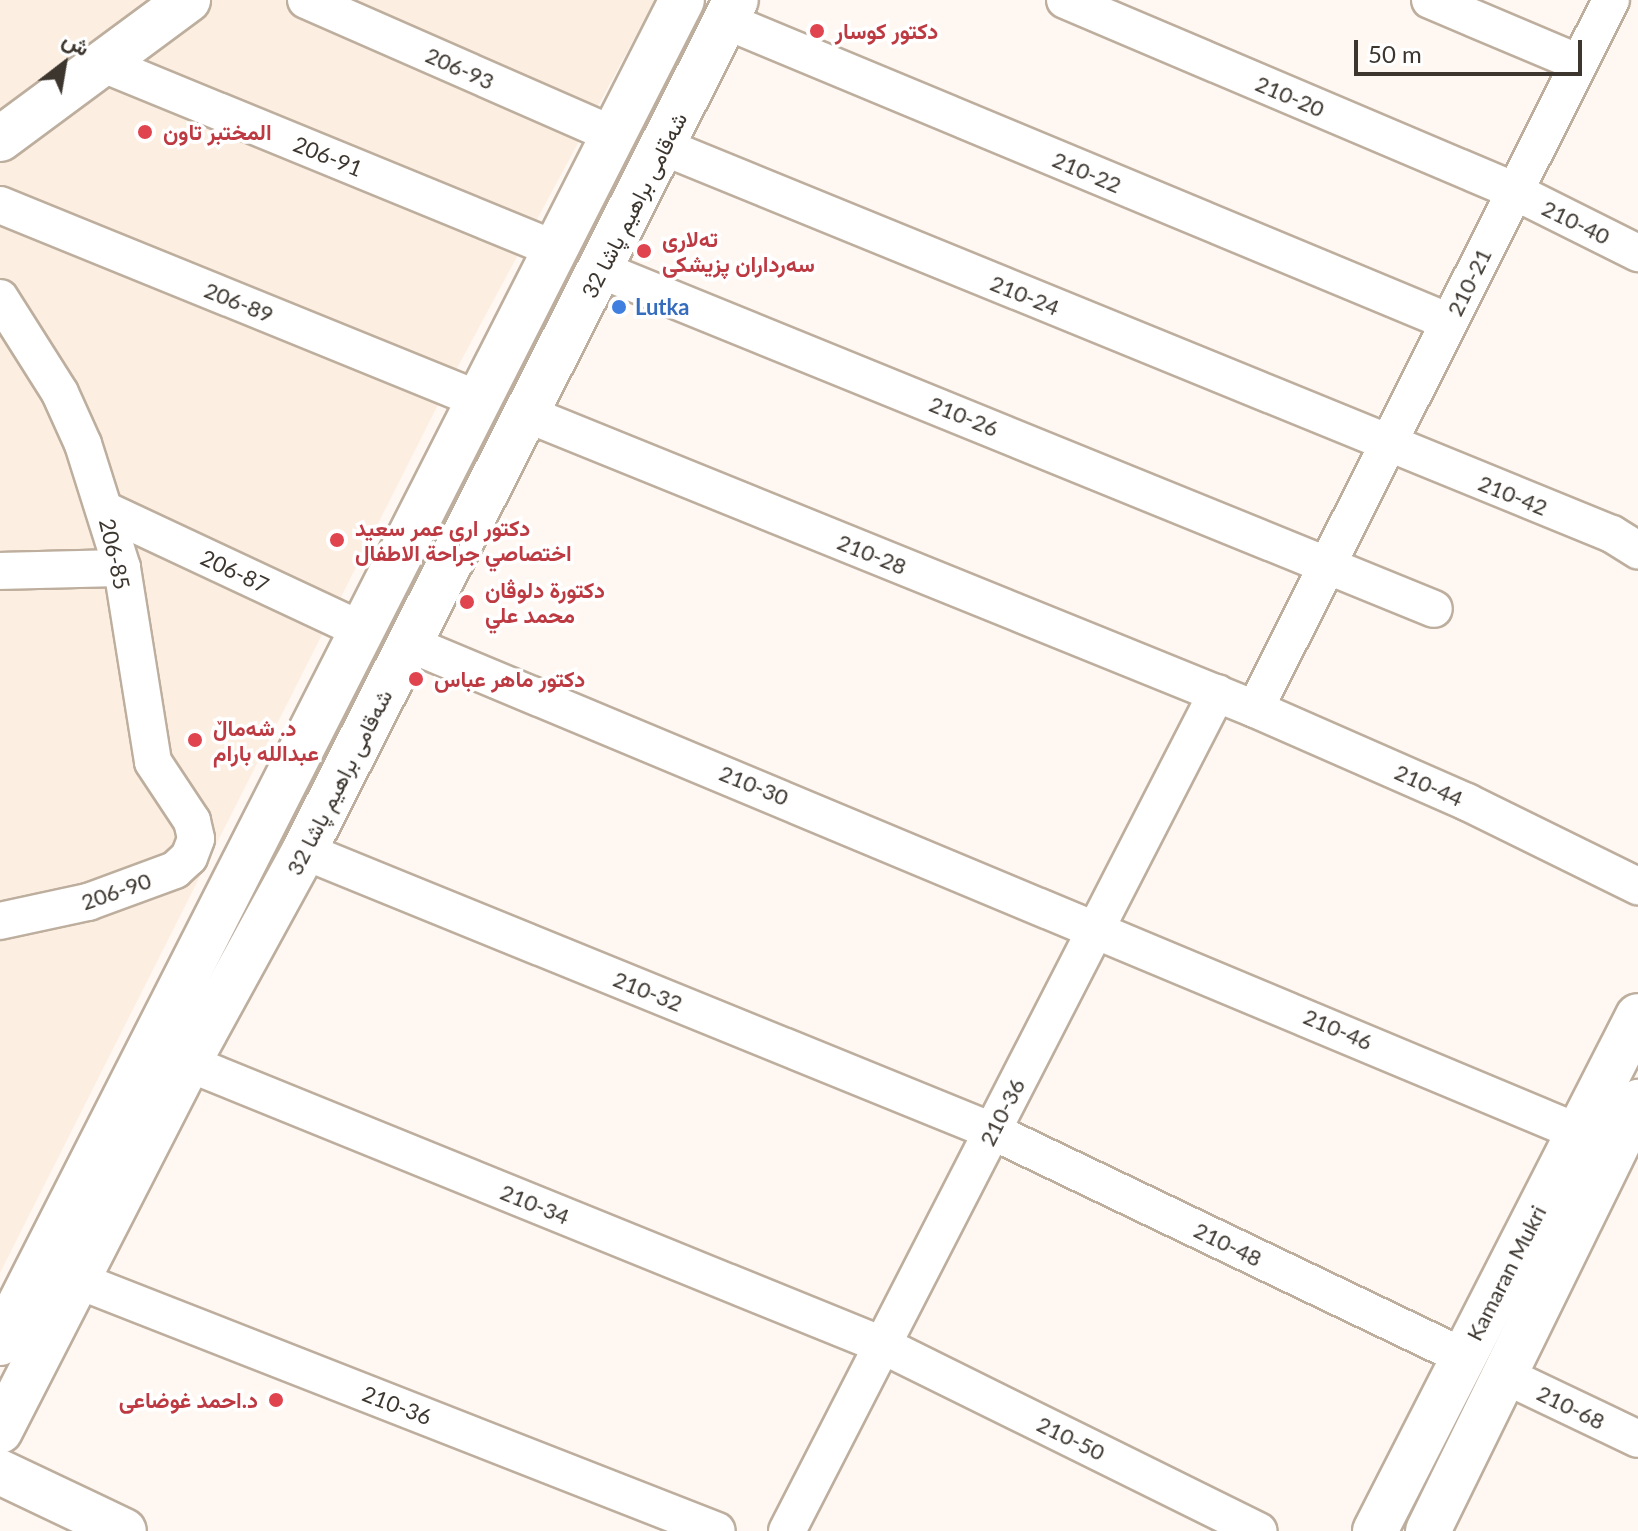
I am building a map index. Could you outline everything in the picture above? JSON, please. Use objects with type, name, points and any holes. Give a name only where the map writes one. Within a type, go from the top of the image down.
[{"type":"main road","points":[[0,139],[188,0]]},
{"type":"main road","name":"شەقامی براهیم پاشا 32","points":[[0,1343],[365,632],[477,399],[681,0]]},
{"type":"main road","name":"شەقامی براهیم پاشا 32","points":[[0,1431],[188,1063],[304,851],[731,11]]},
{"type":"main road","name":"Kamaran Mukri","points":[[1375,1531],[1638,1016]]},
{"type":"main road","name":"Kamaran Mukri","points":[[1428,1531],[1504,1375],[1629,1151],[1638,1102]]},
{"type":"main road","points":[[1419,1445],[1461,1464]]},
{"type":"main road","points":[[0,1472],[124,1531]]},
{"type":"street","name":"206-93","points":[[306,0],[614,135]]},
{"type":"street","name":"210-20","points":[[1065,0],[1514,191]]},
{"type":"street","points":[[1430,0],[1579,63]]},
{"type":"street","name":"210-21","points":[[1255,709],[1611,0]]},
{"type":"street","name":"210-22","points":[[731,11],[1449,322]]},
{"type":"street","name":"206-91","points":[[101,63],[555,249]]},
{"type":"street","name":"210-24","points":[[664,147],[1385,445]]},
{"type":"street","name":"210-40","points":[[1514,191],[1638,253]]},
{"type":"street","name":"206-89","points":[[0,205],[477,399]]},
{"type":"street","name":"210-26","points":[[601,270],[1326,564]]},
{"type":"street","name":"206-85","points":[[0,298],[60,393],[105,510],[122,568],[153,762],[192,821]]},
{"type":"street","name":"210-28","points":[[527,414],[1217,693]]},
{"type":"street","name":"210-42","points":[[1385,445],[1612,534],[1638,550]]},
{"type":"street","name":"206-87","points":[[105,510],[365,632]]},
{"type":"street","points":[[1326,564],[1434,609]]},
{"type":"street","points":[[0,571],[122,568]]},
{"type":"street","name":"210-30","points":[[410,644],[1097,926]]},
{"type":"street","name":"210-44","points":[[1217,693],[1467,802],[1638,886]]},
{"type":"street","name":"210-36","points":[[787,1531],[1217,693]]},
{"type":"street","name":"206-90","points":[[0,921],[88,902],[175,870],[189,857],[196,839],[192,821]]},
{"type":"street","name":"210-32","points":[[304,851],[992,1131]]},
{"type":"street","name":"210-46","points":[[1097,926],[1578,1132]]},
{"type":"street","name":"210-34","points":[[188,1063],[882,1345]]},
{"type":"street","name":"210-48","points":[[992,1131],[1464,1357]]},
{"type":"street","name":"210-36","points":[[77,1280],[717,1531]]},
{"type":"street","name":"210-50","points":[[882,1345],[1259,1531]]},
{"type":"street","name":"210-68","points":[[1504,1375],[1638,1439]]},
{"type":"shaded area","points":[[0,0],[655,0],[447,387],[0,1273]]},
{"type":"place","name":"دكتور كوسار","points":[[817,31]]},
{"type":"place","name":"المختبر تاون","points":[[145,132]]},
{"type":"place","name":"تەلاری سەرداران پزیشکی","points":[[644,251]]},
{"type":"place","name":"Lutka","points":[[619,307]]},
{"type":"place","name":"دكتور اري عمر سعيد اختصاصي جراحة الاطفال","points":[[337,540]]},
{"type":"place","name":"دكتورة دلوڤان محمد علي","points":[[467,602]]},
{"type":"place","name":"دكتور ماهر عباس","points":[[416,679]]},
{"type":"place","name":"د. شەماڵ عبداللە بارام","points":[[195,740]]},
{"type":"place","name":"د.احمد غوضاعی","points":[[276,1400]]}]
